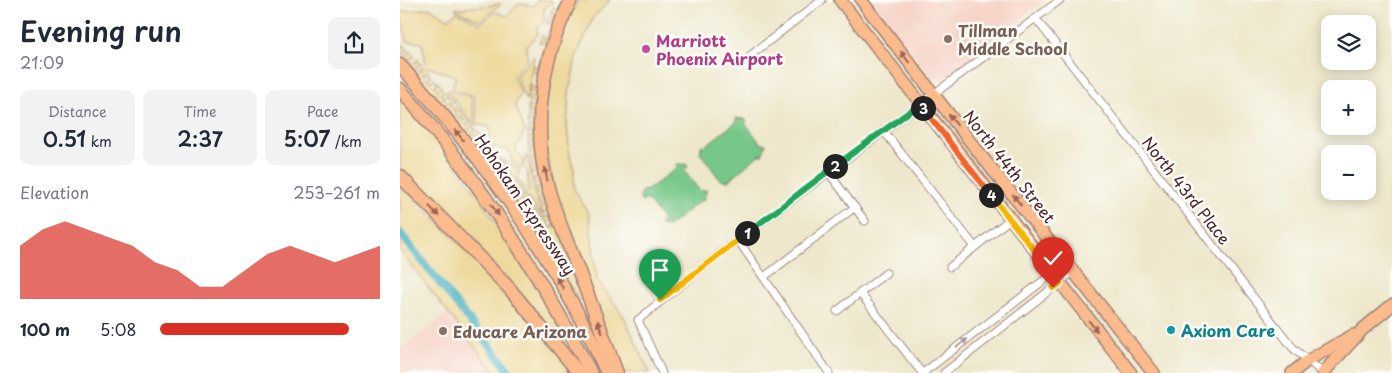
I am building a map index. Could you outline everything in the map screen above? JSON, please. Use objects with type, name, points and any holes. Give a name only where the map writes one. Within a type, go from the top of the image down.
[{"type":"highway","points":[[571,0],[556,34],[545,72],[540,117],[542,154],[555,208],[617,373]]},
{"type":"highway","name":"Hohokam Expressway","points":[[400,65],[466,144],[514,210],[567,295],[607,373]]},
{"type":"highway","name":"Hohokam Expressway","points":[[400,89],[453,153],[510,233],[553,302],[591,373]]},
{"type":"highway","points":[[400,176],[509,288],[579,373]]},
{"type":"main road","name":"North 44th Street","points":[[840,0],[1131,373]]},
{"type":"main road","points":[[853,0],[894,42]]},
{"type":"main road","name":"North 44th Street","points":[[861,0],[934,96],[1154,373]]},
{"type":"main road","points":[[1323,373],[1363,329],[1392,305]]},
{"type":"main road","points":[[1292,373],[1307,361],[1363,329]]},
{"type":"street","points":[[751,55],[822,0]]},
{"type":"street","points":[[662,373],[638,320],[660,300],[883,130],[934,96],[1060,0]]},
{"type":"street","name":"North 43rd Place","points":[[1036,18],[1293,348],[1323,373]]},
{"type":"street","points":[[883,130],[975,247]]},
{"type":"street","points":[[828,172],[865,221]]},
{"type":"street","points":[[764,277],[854,208]]},
{"type":"street","points":[[950,267],[1010,219]]},
{"type":"street","points":[[738,240],[829,373]]},
{"type":"street","points":[[860,293],[923,373],[1056,278],[1073,272]]},
{"type":"street","points":[[837,311],[886,274]]},
{"type":"street","points":[[944,373],[1056,278]]},
{"type":"shaded area","name":"Tillman Middle School","points":[[872,0],[1045,0],[943,79],[931,77]]},
{"type":"shaded area","name":"Educare Arizona","points":[[448,313],[495,373],[400,373],[400,349]]},
{"type":"green space","points":[[736,118],[745,119],[747,121],[745,123],[761,144],[766,144],[762,156],[760,154],[728,181],[720,180],[700,154],[701,146],[703,144],[705,146],[736,122]]},
{"type":"green space","points":[[677,164],[686,164],[688,167],[684,171],[700,191],[707,190],[703,201],[701,200],[668,227],[659,224],[663,220],[647,199],[642,202],[640,199],[641,192],[646,191],[677,168]]},
{"type":"sand","points":[[538,0],[552,0],[552,3],[544,9],[544,21],[537,28],[538,35],[526,46],[528,58],[513,76],[521,94],[515,104],[525,131],[515,151],[524,159],[521,168],[513,163],[509,151],[490,145],[490,127],[478,125],[474,96],[452,89],[456,76],[427,67],[422,43],[407,41],[400,12],[430,8],[448,19],[457,12],[480,24],[495,12],[507,16],[519,3],[533,6]]},
{"type":"sand","points":[[563,0],[567,0],[536,139],[575,282],[584,298],[579,300],[505,181],[400,53],[403,44],[409,50],[403,51],[408,57],[410,51],[415,57],[409,58],[415,64],[417,59],[422,65],[416,66],[421,72],[423,66],[429,72],[423,74],[428,80],[430,74],[436,80],[429,81],[435,87],[437,81],[442,88],[436,89],[441,95],[443,89],[449,96],[442,97],[448,103],[450,97],[455,103],[449,104],[454,111],[456,105],[462,111],[455,112],[461,119],[463,113],[468,119],[462,120],[467,126],[469,120],[474,127],[468,128],[473,134],[475,128],[481,135],[474,136],[479,142],[482,137],[487,143],[481,144],[485,150],[488,144],[493,151],[486,152],[492,159],[494,153],[499,160],[493,160],[497,167],[500,161],[505,168],[499,168],[503,175],[506,169],[511,176],[505,177],[509,183],[511,177],[517,184],[510,185],[515,191],[517,186],[522,193],[516,193],[521,200],[523,194],[528,201],[522,201],[526,208],[529,202],[534,209],[527,210],[532,217],[535,211],[539,218],[533,218],[537,225],[540,219],[544,226],[538,226],[543,233],[545,227],[550,234],[547,226],[554,227],[551,219],[547,224],[544,216],[550,217],[547,210],[543,214],[541,206],[547,208],[544,200],[540,205],[538,197],[544,198],[541,191],[537,195],[535,187],[541,189],[539,181],[535,185],[533,177],[539,179],[537,171],[532,175],[531,167],[537,169],[535,161],[531,165],[530,156],[535,159],[535,151],[529,154],[529,146],[534,149],[534,141],[528,145],[528,136],[533,139],[533,131],[528,135],[528,126],[533,129],[533,121],[527,124],[528,115],[533,119],[533,111],[528,114],[528,105],[533,109],[534,101],[528,103],[529,95],[534,98],[535,90],[529,93],[530,85],[535,88],[538,71],[532,73],[534,64],[538,69],[546,41],[539,43],[542,35],[546,40],[553,22],[546,23],[549,15],[553,20],[556,13],[550,14],[554,6],[557,11]]},
{"type":"sand","points":[[578,0],[610,0],[593,18],[576,57],[569,93],[567,126],[570,156],[574,169],[574,189],[589,214],[597,280],[623,315],[650,373],[620,373],[556,195],[546,150],[545,112],[550,79],[559,39]]},
{"type":"sand","points":[[501,4],[480,21],[455,9]]},
{"type":"sand","points":[[534,56],[526,101],[516,76]]},
{"type":"sand","points":[[447,90],[471,97],[476,126]]},
{"type":"sand","points":[[400,98],[447,153],[489,212],[565,336],[559,338],[511,283],[400,170]]},
{"type":"sand","points":[[527,155],[535,196],[543,219],[500,158],[520,170],[517,178],[529,192],[527,172],[523,168]]},
{"type":"sand","points":[[400,184],[498,283],[575,373],[495,373],[400,251]]},
{"type":"waterway","points":[[400,233],[511,373]]},
{"type":"place","name":"Tillman Middle School","points":[[948,39]]},
{"type":"place","name":"Marriott Phoenix Airport","points":[[646,49]]},
{"type":"place","name":"Axiom Care","points":[[1171,330]]},
{"type":"place","name":"Educare Arizona","points":[[443,331]]},
{"type":"route","points":[[660,300],[883,130],[920,104],[1060,283],[1053,288]]}]
